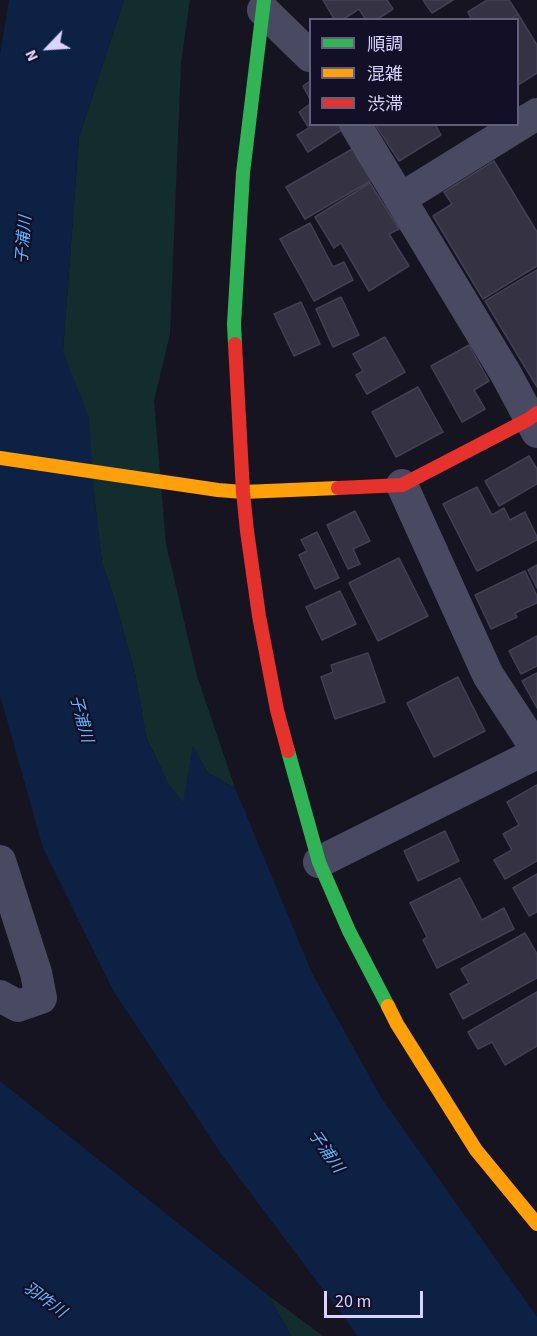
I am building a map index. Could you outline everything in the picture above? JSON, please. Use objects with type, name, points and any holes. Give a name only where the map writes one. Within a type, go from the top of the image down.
[{"type":"street","points":[[263,5],[309,55]]},
{"type":"street","points":[[263,5],[243,173],[234,324],[243,492],[259,616],[277,710],[319,862],[349,931],[397,1024],[476,1150],[537,1224]]},
{"type":"street","points":[[519,125],[537,114]]},
{"type":"street","points":[[0,458],[243,492],[402,485],[534,422],[356,126]]},
{"type":"street","points":[[400,199],[518,126]]},
{"type":"street","points":[[319,862],[537,752],[488,675],[402,485]]},
{"type":"street","points":[[0,861],[36,973],[41,998],[18,1006],[0,996]]},
{"type":"green space","points":[[124,0],[190,0],[181,63],[170,334],[154,401],[166,544],[197,676],[235,788],[208,773],[193,747],[184,804],[169,785],[146,737],[135,673],[102,563],[94,494],[63,351],[79,137]]},
{"type":"green space","points":[[269,1296],[323,1336],[291,1336]]},
{"type":"water","name":"子浦川","points":[[9,0],[124,0],[79,137],[63,351],[89,418],[94,494],[102,563],[135,673],[146,737],[169,785],[183,803],[193,746],[208,773],[235,788],[312,973],[382,1099],[537,1317],[537,1336],[358,1336],[222,1155],[114,992],[43,848],[0,695],[0,55]]},
{"type":"water","name":"羽咋川","points":[[0,1081],[269,1296],[291,1336],[0,1336]]},
{"type":"building","points":[[323,0],[387,0],[393,9],[379,18],[365,18],[359,9],[345,18],[334,18]]},
{"type":"building","points":[[423,0],[453,0],[432,13]]},
{"type":"building","points":[[487,0],[509,0],[518,14],[512,18],[471,18],[468,12]]},
{"type":"building","points":[[518,14],[537,45],[537,73],[519,84],[519,18],[512,18]]},
{"type":"building","points":[[309,82],[309,97],[303,86]]},
{"type":"building","points":[[309,105],[309,126],[342,126],[343,129],[308,152],[297,135],[309,128],[299,112]]},
{"type":"building","points":[[376,126],[436,126],[441,135],[399,161]]},
{"type":"building","points":[[354,148],[372,180],[305,219],[286,187]]},
{"type":"building","points":[[494,161],[537,232],[537,266],[483,299],[433,216],[452,204],[444,192]]},
{"type":"building","points":[[370,183],[399,229],[389,234],[409,266],[369,291],[341,243],[334,248],[315,217]]},
{"type":"building","points":[[310,223],[333,267],[344,262],[353,280],[314,301],[280,239]]},
{"type":"building","points":[[537,270],[537,387],[485,301]]},
{"type":"building","points":[[341,297],[359,335],[333,347],[316,309]]},
{"type":"building","points":[[301,302],[320,344],[294,356],[274,314]]},
{"type":"building","points":[[385,337],[405,372],[367,394],[356,375],[363,371],[353,354]]},
{"type":"building","points":[[469,345],[489,381],[474,390],[485,409],[462,422],[431,366]]},
{"type":"building","points":[[418,387],[443,432],[396,457],[372,412]]},
{"type":"building","points":[[529,456],[537,469],[537,484],[499,506],[485,481]]},
{"type":"building","points":[[477,487],[492,515],[504,508],[510,520],[525,512],[537,540],[477,571],[443,504]]},
{"type":"building","points":[[355,511],[370,541],[353,549],[360,564],[348,569],[327,525]]},
{"type":"building","points":[[317,532],[339,578],[315,589],[299,555],[307,551],[301,540]]},
{"type":"building","points":[[399,558],[428,616],[378,641],[349,583]]},
{"type":"building","points":[[537,565],[537,588],[528,570]]},
{"type":"building","points":[[525,571],[537,596],[537,603],[515,613],[517,617],[491,629],[475,595]]},
{"type":"building","points":[[340,591],[356,624],[322,640],[306,607]]},
{"type":"building","points":[[537,636],[537,666],[521,674],[509,651]]},
{"type":"building","points":[[368,653],[385,702],[335,719],[321,677],[333,672],[331,665]]},
{"type":"building","points":[[537,673],[537,708],[522,681]]},
{"type":"building","points":[[458,677],[485,731],[434,757],[407,703]]},
{"type":"building","points":[[537,785],[537,861],[505,879],[494,860],[512,850],[503,834],[519,825],[507,802]]},
{"type":"building","points":[[445,831],[459,861],[418,881],[404,851]]},
{"type":"building","points":[[537,874],[537,912],[529,916],[513,888]]},
{"type":"building","points":[[460,878],[482,920],[504,908],[514,929],[437,968],[423,940],[427,937],[410,903]]},
{"type":"building","points":[[525,933],[537,954],[537,978],[463,1019],[450,994],[469,983],[461,969]]},
{"type":"building","points":[[537,992],[537,1046],[505,1065],[492,1042],[478,1049],[468,1032]]},
{"type":"traffic: fast","points":[[235,344],[234,324],[243,173],[264,0]]},
{"type":"traffic: fast","points":[[288,751],[319,862],[349,931],[388,1006]]},
{"type":"traffic: slow","points":[[0,458],[218,490],[243,492],[338,488]]},
{"type":"traffic: slow","points":[[388,1006],[476,1150],[537,1224]]},
{"type":"traffic: jam","points":[[235,344],[247,531],[259,616],[277,710],[288,751]]},
{"type":"traffic: jam","points":[[338,488],[402,485],[537,413]]}]
